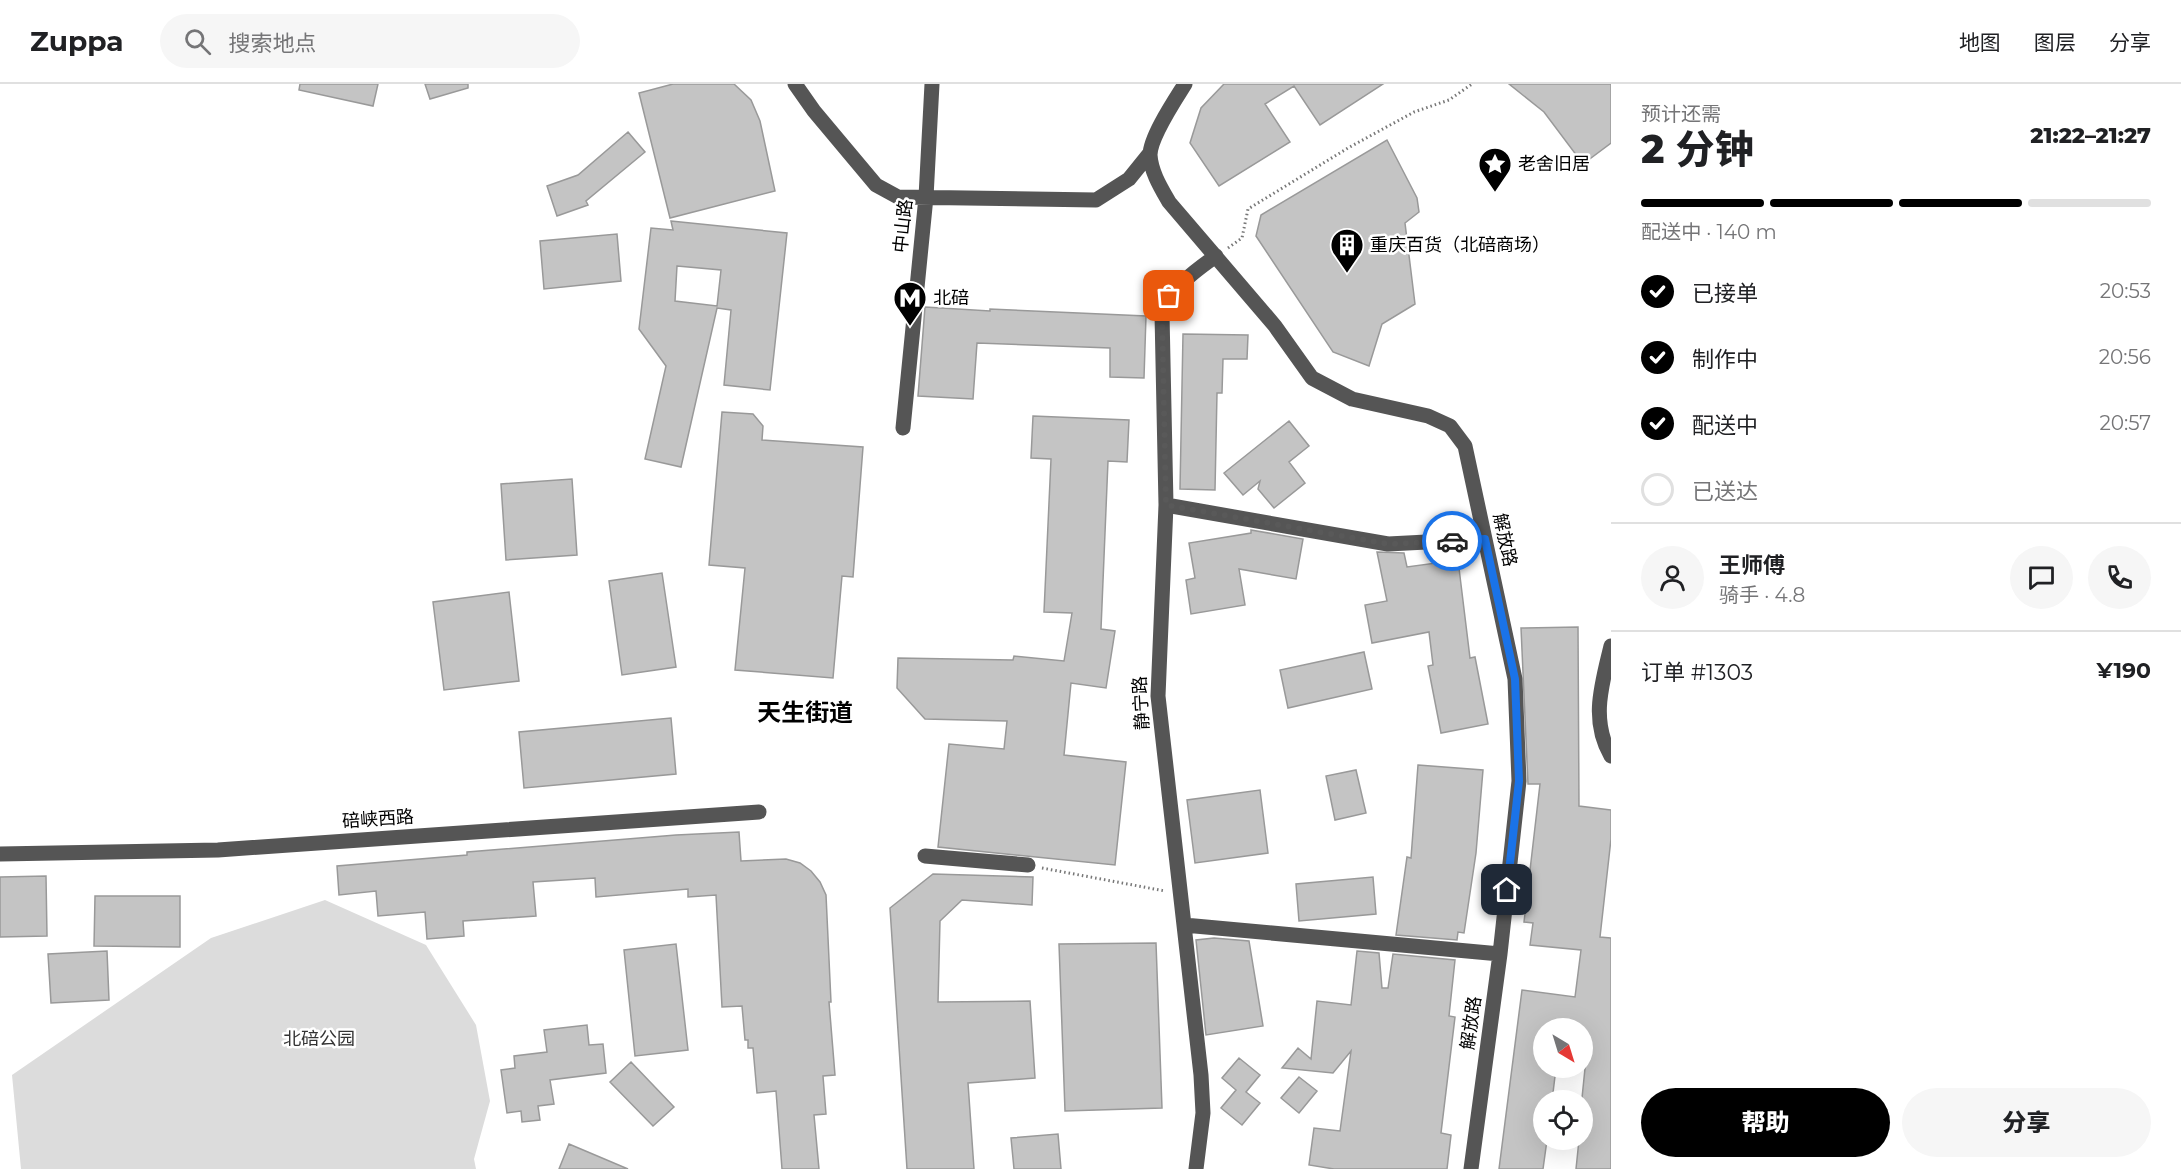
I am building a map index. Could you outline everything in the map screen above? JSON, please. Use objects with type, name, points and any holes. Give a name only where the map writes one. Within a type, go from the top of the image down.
[{"type":"street","points":[[795,84],[814,111],[876,184],[898,197],[1096,200],[1129,179],[1150,153],[1159,127],[1185,84]]},
{"type":"street","name":"中山路","points":[[903,428],[926,197],[932,84]]},
{"type":"street","name":"解放路","points":[[1150,153],[1157,181],[1169,202],[1275,326],[1312,378],[1352,399],[1428,416],[1450,426],[1465,446],[1515,679],[1519,781],[1500,954],[1471,1169]]},
{"type":"street","name":"静宁路","points":[[1196,1169],[1203,1113],[1201,1075],[1158,696],[1166,505],[1162,314],[1169,296],[1189,275],[1216,256]]},
{"type":"street","points":[[1166,505],[1388,544],[1485,539]]},
{"type":"street","points":[[1611,646],[1599,697],[1600,728],[1611,756]]},
{"type":"street","name":"碚峡西路","points":[[0,854],[218,850],[759,812]]},
{"type":"street","points":[[925,856],[1028,865]]},
{"type":"street","points":[[1184,925],[1500,954]]},
{"type":"path","points":[[1216,256],[1242,237],[1248,209],[1348,148],[1414,112],[1449,100],[1472,84]]},
{"type":"path","points":[[1028,865],[1179,894]]},
{"type":"green space","name":"北碚公园","points":[[325,900],[426,945],[476,1025],[490,1101],[474,1159],[476,1169],[21,1169],[12,1075],[211,938]]},
{"type":"building","points":[[300,84],[378,84],[373,106],[299,90]]},
{"type":"building","points":[[425,84],[468,84],[468,88],[430,99]]},
{"type":"building","points":[[673,84],[734,84],[751,100],[760,121],[775,191],[670,218],[639,93]]},
{"type":"building","points":[[1224,84],[1383,84],[1320,125],[1294,86],[1265,104],[1290,142],[1219,186],[1190,143],[1201,108]]},
{"type":"building","points":[[1509,84],[1611,84],[1611,143],[1583,164],[1544,112]]},
{"type":"building","points":[[628,132],[645,152],[586,201],[588,205],[557,216],[547,186],[578,175]]},
{"type":"building","name":"重庆百货（北碚商场）","points":[[1387,140],[1417,198],[1419,212],[1405,223],[1415,304],[1382,324],[1369,366],[1333,352],[1256,236],[1261,215]]},
{"type":"building","points":[[671,221],[787,233],[770,390],[724,385],[731,310],[717,308],[681,467],[645,459],[666,366],[639,329],[651,228],[673,230]],"holes":[[[677,266],[721,270],[717,306],[675,301]]]},
{"type":"building","points":[[617,234],[621,281],[544,289],[540,241]]},
{"type":"building","points":[[925,307],[1146,316],[1144,378],[1110,377],[1110,348],[977,343],[973,399],[918,396]]},
{"type":"building","points":[[1183,334],[1248,335],[1247,359],[1223,359],[1222,393],[1217,393],[1215,490],[1180,489]]},
{"type":"building","points":[[722,412],[753,414],[763,426],[762,440],[863,447],[853,577],[842,576],[833,678],[735,670],[745,568],[709,565]]},
{"type":"building","points":[[1033,416],[1129,420],[1127,462],[1108,461],[1101,629],[1115,631],[1106,688],[1071,683],[1064,755],[1126,762],[1115,865],[938,847],[949,744],[1004,749],[1007,721],[925,719],[897,688],[898,658],[1013,660],[1014,656],[1064,661],[1072,613],[1044,612],[1051,459],[1031,458]]},
{"type":"building","points":[[1289,421],[1309,446],[1289,462],[1305,483],[1274,508],[1258,489],[1260,481],[1243,495],[1224,473]]},
{"type":"building","points":[[572,479],[577,555],[506,560],[501,484]]},
{"type":"building","points":[[1251,530],[1303,539],[1296,579],[1239,569],[1245,605],[1191,614],[1186,580],[1195,578],[1189,543],[1251,533]]},
{"type":"building","points":[[1377,552],[1404,553],[1407,567],[1458,560],[1470,658],[1475,657],[1488,724],[1441,733],[1428,666],[1433,665],[1429,632],[1372,643],[1365,605],[1387,601]]},
{"type":"building","points":[[662,573],[676,667],[622,675],[609,581]]},
{"type":"building","points":[[509,592],[519,681],[444,690],[433,602]]},
{"type":"building","points":[[1578,627],[1579,806],[1611,810],[1611,839],[1600,937],[1611,938],[1611,1169],[1576,1169],[1578,1150],[1593,1150],[1593,1090],[1583,1090],[1584,1078],[1593,1078],[1593,1018],[1533,1018],[1533,1078],[1555,1078],[1553,1090],[1533,1090],[1533,1150],[1546,1150],[1543,1169],[1499,1169],[1522,990],[1575,997],[1581,950],[1530,945],[1533,923],[1524,922],[1540,784],[1528,784],[1521,628]]},
{"type":"building","points":[[1364,652],[1372,689],[1288,708],[1280,670]]},
{"type":"building","points":[[671,718],[676,774],[524,788],[519,732]]},
{"type":"building","points":[[1418,765],[1483,770],[1476,853],[1464,933],[1458,932],[1457,940],[1396,935],[1407,857],[1411,858]]},
{"type":"building","points":[[1356,770],[1366,813],[1335,820],[1326,776]]},
{"type":"building","points":[[1260,790],[1268,853],[1195,863],[1187,800]]},
{"type":"building","points":[[739,832],[741,861],[786,859],[800,863],[820,882],[826,895],[831,1002],[829,1002],[835,1075],[823,1076],[826,1114],[814,1115],[819,1169],[782,1169],[776,1091],[757,1093],[753,1048],[748,1048],[748,1040],[745,1040],[742,1006],[722,1007],[716,895],[688,897],[688,889],[596,897],[595,878],[533,882],[536,916],[463,921],[464,936],[427,939],[425,912],[378,916],[376,891],[339,895],[337,866],[467,855],[467,852]]},
{"type":"building","points":[[933,874],[1033,877],[1032,905],[962,900],[940,921],[938,1002],[1030,1001],[1035,1078],[968,1083],[974,1169],[907,1169],[890,908]]},
{"type":"building","points":[[46,876],[47,936],[0,937],[0,877]]},
{"type":"building","points":[[1373,877],[1376,914],[1299,921],[1296,884]]},
{"type":"building","points":[[95,896],[180,896],[180,947],[94,946]]},
{"type":"building","points":[[1214,938],[1249,941],[1263,1026],[1206,1035],[1196,940]]},
{"type":"building","points":[[1156,943],[1162,1108],[1065,1111],[1059,944]]},
{"type":"building","points":[[676,944],[688,1050],[635,1056],[624,950]]},
{"type":"building","points":[[107,951],[109,1000],[51,1003],[48,954]]},
{"type":"building","points":[[1357,951],[1379,953],[1382,988],[1388,988],[1393,954],[1455,960],[1449,1016],[1455,1017],[1441,1133],[1451,1135],[1447,1169],[1334,1169],[1309,1165],[1314,1128],[1340,1131],[1351,1051],[1333,1073],[1282,1068],[1298,1048],[1311,1059],[1317,1001],[1351,1005]]},
{"type":"building","points":[[587,1025],[589,1045],[603,1044],[606,1073],[550,1080],[554,1104],[538,1106],[540,1120],[522,1122],[521,1111],[507,1113],[501,1070],[515,1068],[514,1056],[547,1052],[544,1030]]},
{"type":"building","points":[[1239,1058],[1260,1075],[1246,1092],[1260,1103],[1242,1125],[1221,1108],[1236,1090],[1222,1078]]},
{"type":"building","points":[[631,1062],[674,1107],[653,1126],[610,1082]]},
{"type":"building","points":[[1299,1077],[1317,1091],[1299,1113],[1281,1098]]},
{"type":"building","points":[[1058,1134],[1061,1169],[1014,1169],[1011,1138]]},
{"type":"building","points":[[569,1144],[628,1169],[559,1169]]},
{"type":"way so far","points":[[1169,296],[1162,314],[1166,505],[1388,544],[1452,541]]},
{"type":"place","name":"老舍旧居","points":[[1495,193]]},
{"type":"place","name":"重庆百货（北碚商场）","points":[[1347,274]]},
{"type":"place","name":"北碚","points":[[910,327]]},
{"type":"district","name":"天生街道","points":[[805,712]]},
{"type":"route","points":[[1452,541],[1485,539],[1515,679],[1519,781],[1507,890]]}]
